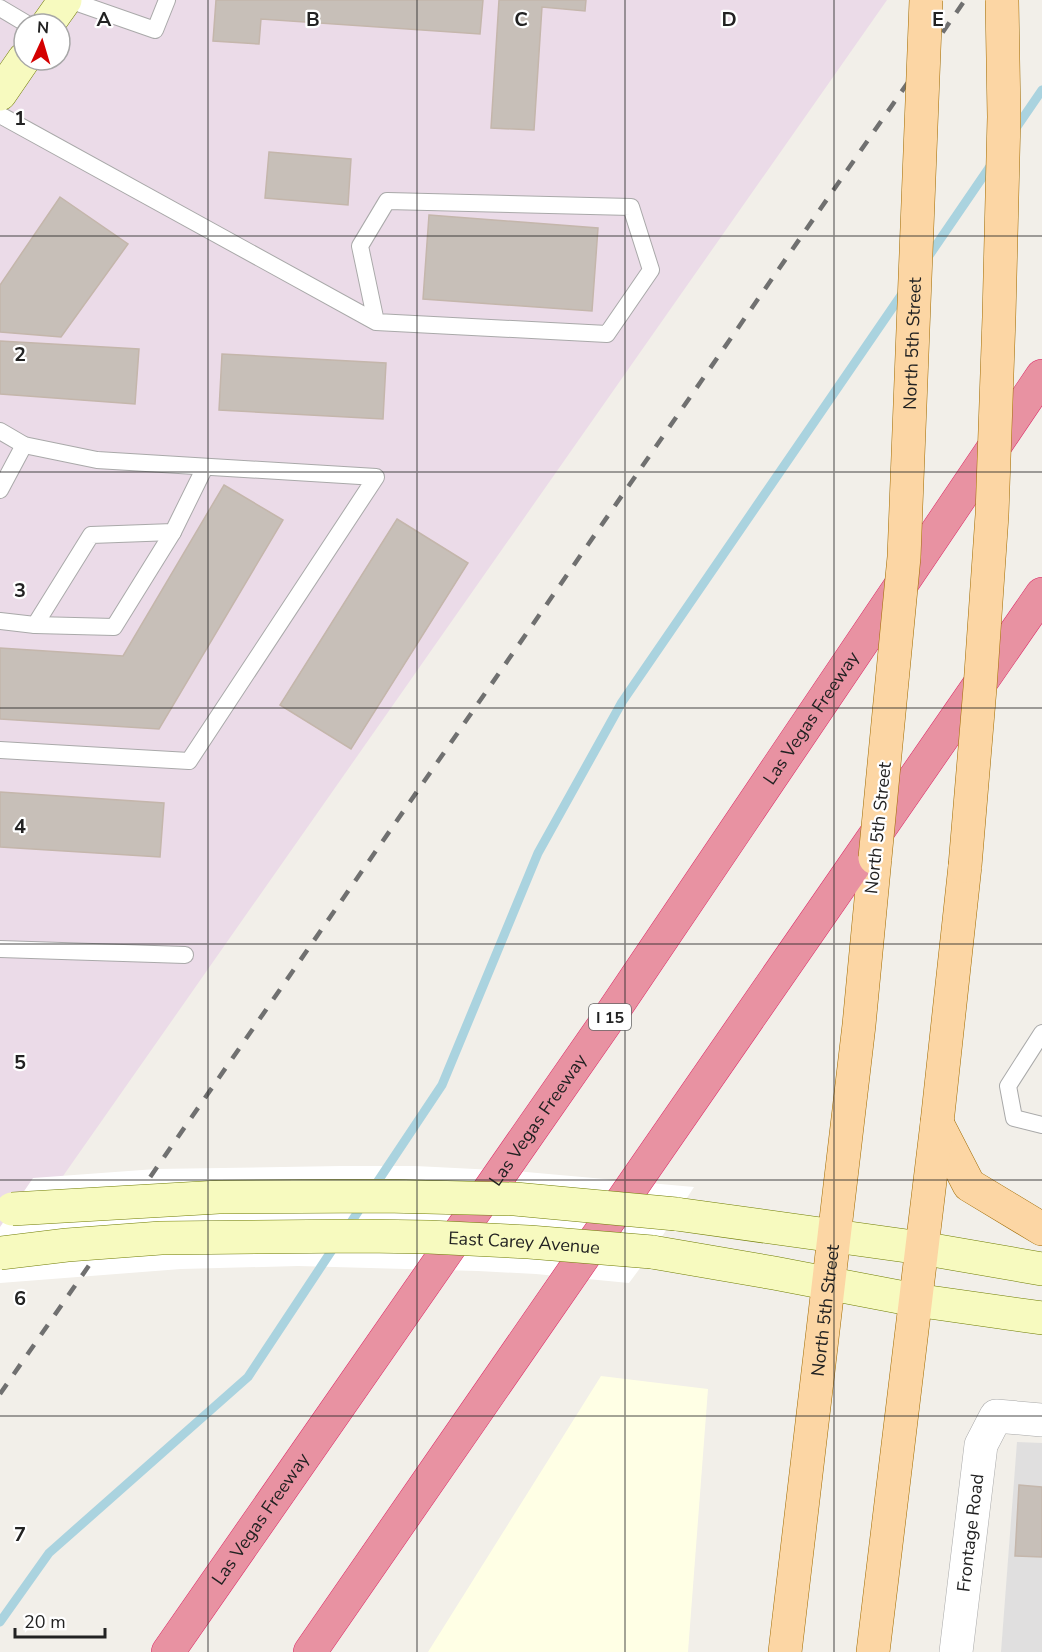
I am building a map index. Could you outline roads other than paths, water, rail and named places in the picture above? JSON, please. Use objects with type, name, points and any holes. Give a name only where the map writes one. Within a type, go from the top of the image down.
[{"type":"highway","name":"Las Vegas Freeway","points":[[168,1652],[606,1022],[1042,376]]},
{"type":"highway","points":[[310,1652],[1042,594]]},
{"type":"main road","points":[[58,12],[67,0]]},
{"type":"main road","name":"North 5th Street","points":[[785,1652],[858,1025],[904,557],[926,0]]},
{"type":"main road","points":[[873,1652],[937,1123],[965,866],[981,676],[992,515],[999,317],[1003,140],[1002,0]]},
{"type":"main road","points":[[0,94],[15,72]]},
{"type":"main road","points":[[937,1123],[969,1185],[1042,1229]]},
{"type":"main road","points":[[6,1210],[219,1197],[384,1196],[515,1199],[676,1214],[921,1248],[1042,1269]]},
{"type":"main road","name":"East Carey Avenue","points":[[0,1253],[67,1245],[161,1239],[363,1236],[529,1242],[652,1252],[915,1300],[1042,1318]]},
{"type":"street","name":"Frontage Road","points":[[956,1652],[981,1445],[996,1416],[1042,1419]]},
{"type":"lane","points":[[67,0],[155,30],[167,0]]},
{"type":"lane","points":[[0,115],[376,322],[606,334],[651,270],[631,207],[387,201],[360,246],[376,322]]},
{"type":"lane","points":[[0,431],[24,445],[97,460],[376,477],[189,760],[0,750]]},
{"type":"lane","points":[[0,490],[24,445]]},
{"type":"lane","points":[[0,621],[35,625],[114,627],[173,532],[205,467]]},
{"type":"lane","points":[[35,625],[91,535],[173,532]]},
{"type":"lane","points":[[0,949],[185,955]]},
{"type":"lane","points":[[1042,1033],[1008,1086],[1014,1118],[1042,1125]]},
{"type":"waterway","points":[[1014,131],[1042,90]]},
{"type":"waterway","points":[[926,260],[993,162]]},
{"type":"waterway","points":[[372,1190],[442,1085],[538,853],[622,702],[904,291]]},
{"type":"waterway","points":[[346,1230],[363,1204]]},
{"type":"waterway","points":[[0,1622],[49,1553],[248,1377],[336,1244]]},
{"type":"railway","points":[[0,1394],[965,0]]}]
